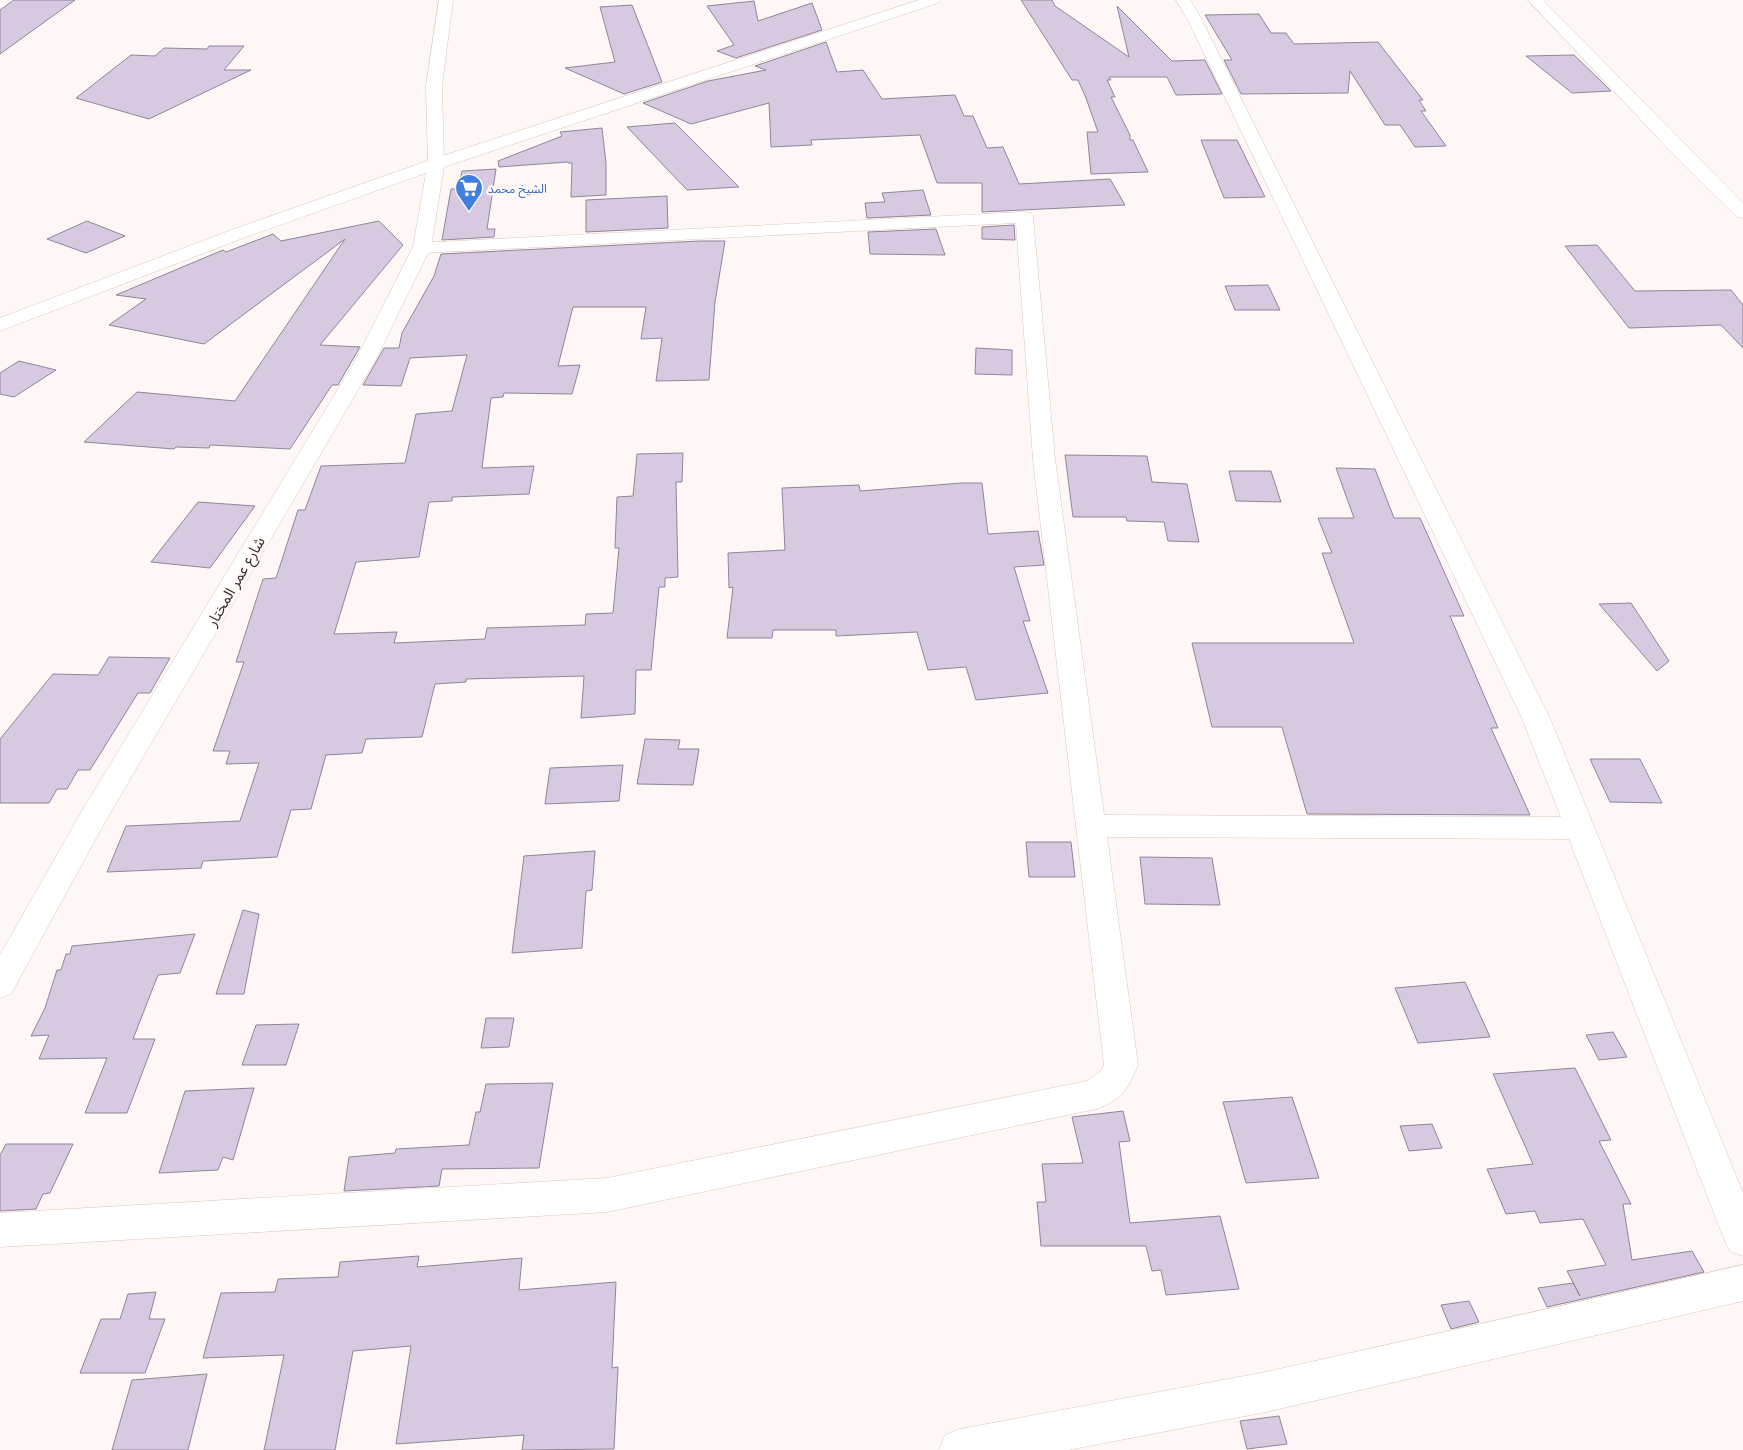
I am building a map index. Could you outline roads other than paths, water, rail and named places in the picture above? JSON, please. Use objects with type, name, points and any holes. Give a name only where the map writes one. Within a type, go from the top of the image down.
[{"type":"street","name":"شارع عمر المختار","points":[[0,985],[92,819],[365,362],[422,247],[436,164],[434,86],[446,0]]},
{"type":"street","points":[[0,325],[240,233],[436,164],[933,0]]},
{"type":"street","points":[[1183,0],[1195,20],[1535,716],[1743,1239]]},
{"type":"street","points":[[1535,0],[1680,151],[1743,213]]},
{"type":"street","points":[[0,1230],[607,1195],[1096,1094],[1114,1081],[1121,1065],[1044,458],[1024,217],[422,247]]},
{"type":"street","points":[[1091,826],[1580,828]]},
{"type":"street","points":[[960,1450],[1266,1392],[1743,1283]]},
{"type":"place","name":"الشيخ محمد","points":[[469,212]]}]
